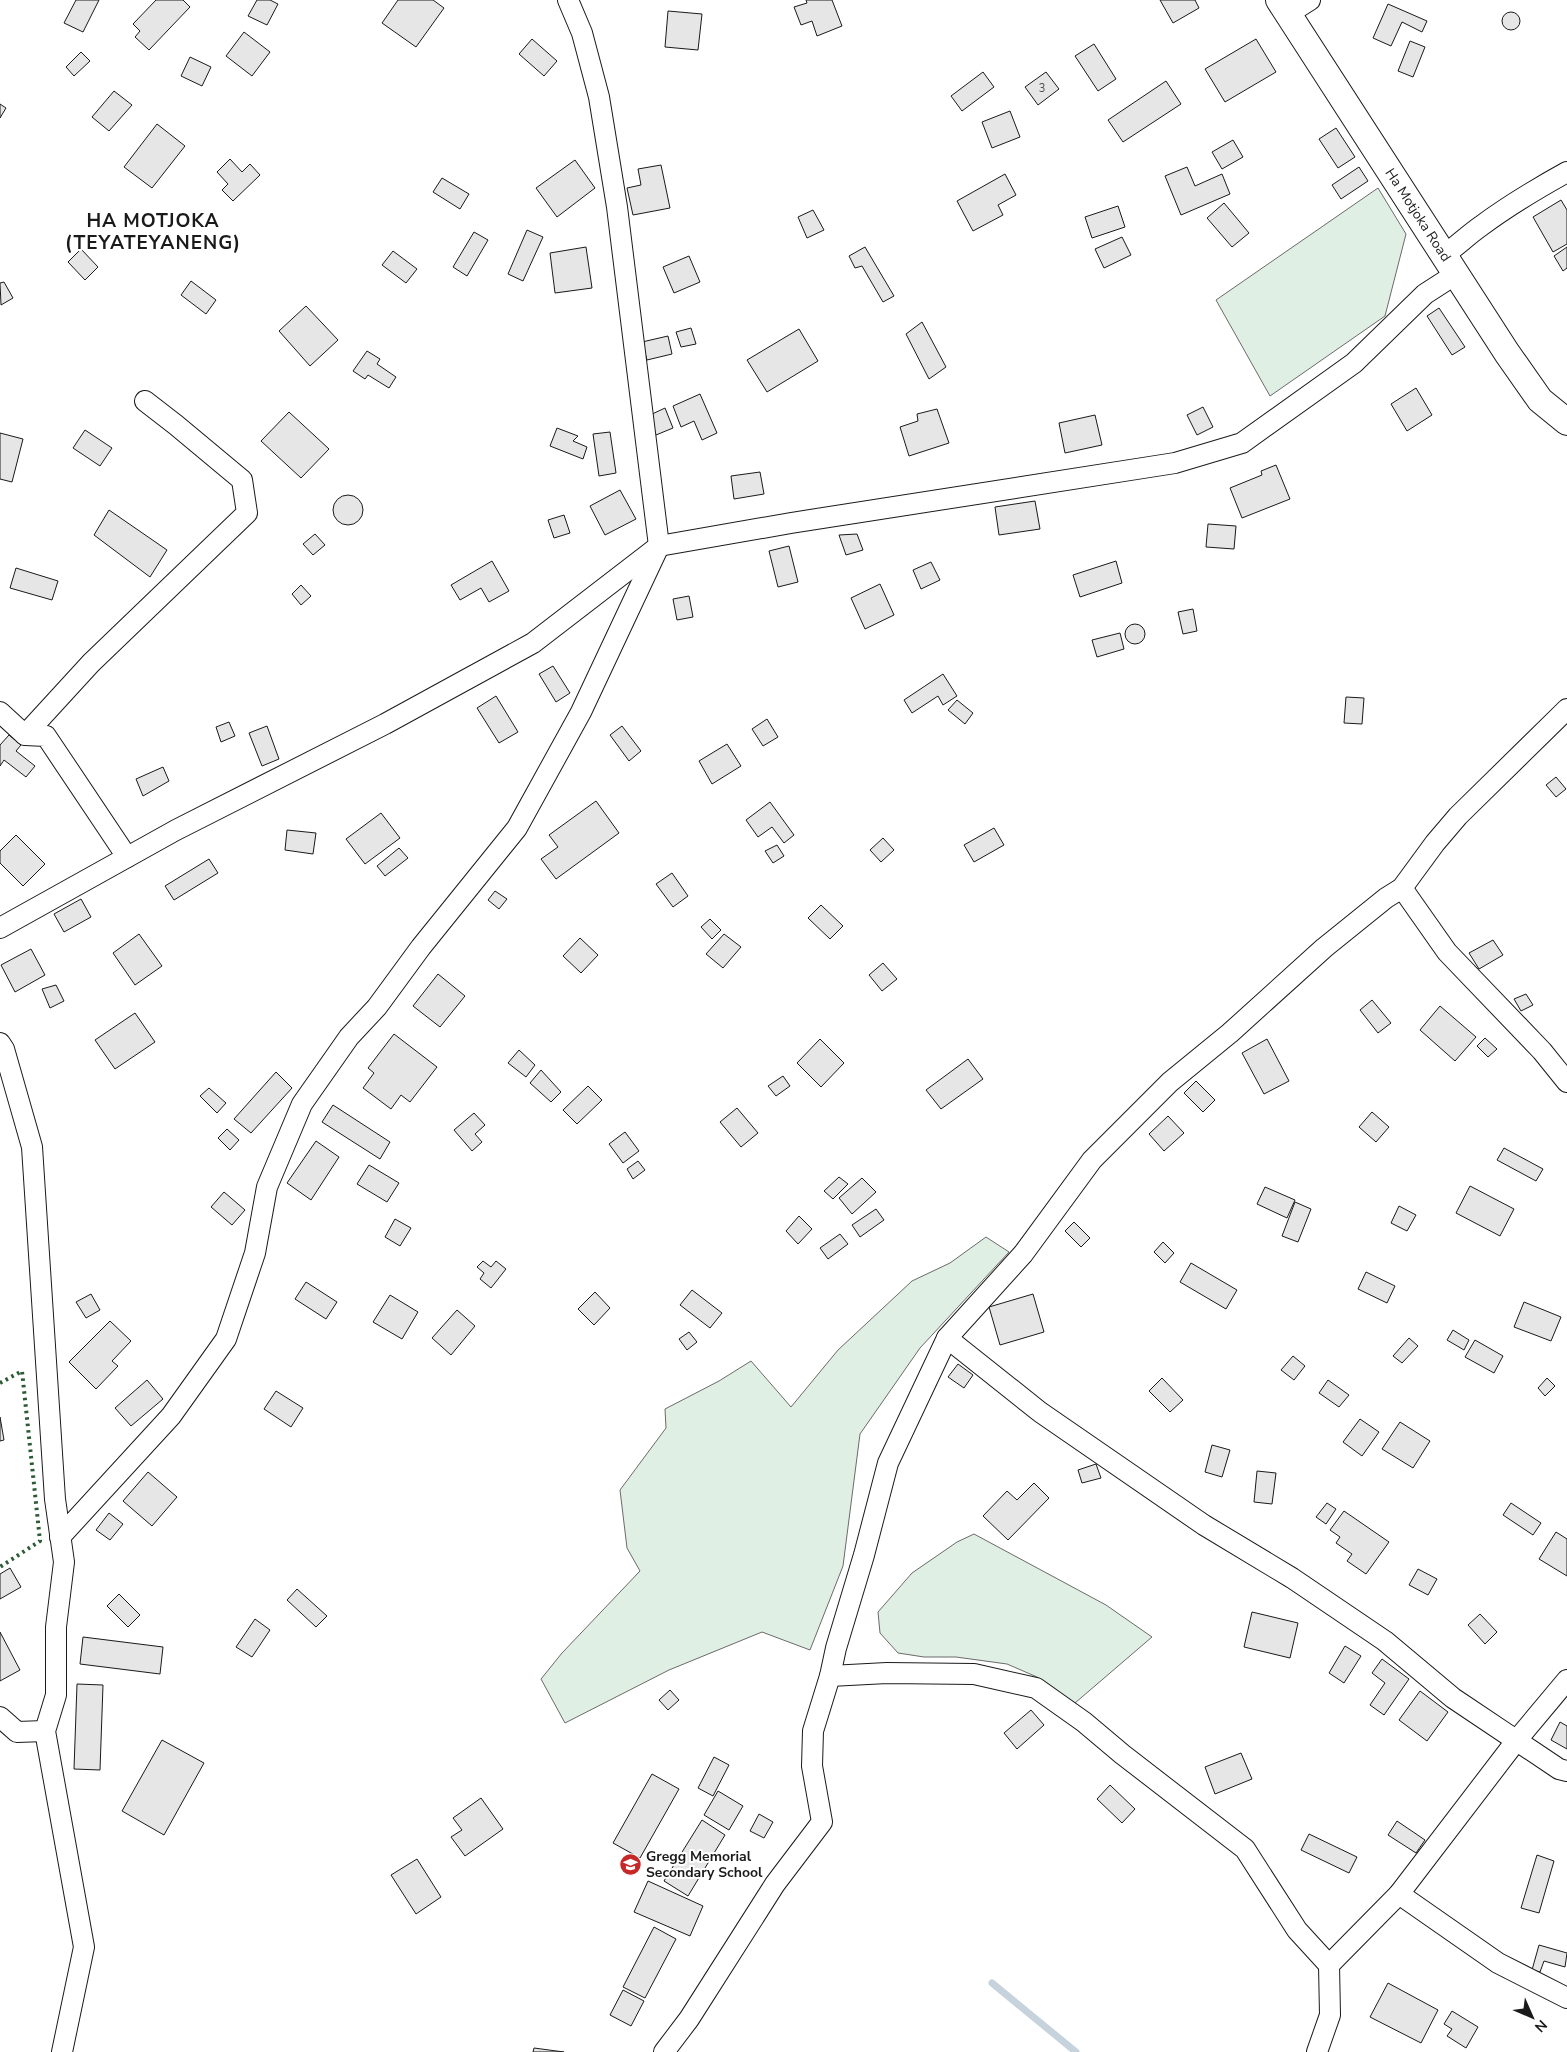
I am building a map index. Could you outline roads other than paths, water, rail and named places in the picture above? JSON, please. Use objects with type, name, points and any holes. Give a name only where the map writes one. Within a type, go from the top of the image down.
[{"type":"street","points":[[60,1537],[171,1416],[226,1339],[255,1253],[267,1187],[302,1104],[349,1037],[377,1007],[421,947],[517,828],[581,712],[659,546],[617,207],[599,97],[582,32],[568,0]]},
{"type":"street","points":[[1284,7],[1310,0]]},
{"type":"street","name":"Ha Motjoka Road","points":[[1284,7],[1450,265],[1540,400],[1567,422]]},
{"type":"street","points":[[0,928],[176,830],[385,724],[533,643],[659,546],[791,523],[1175,463],[1242,443],[1354,363],[1425,294],[1450,265],[1467,238],[1479,227],[1535,190],[1567,172]]},
{"type":"street","points":[[25,735],[91,663],[247,513],[242,480],[145,401]]},
{"type":"street","points":[[664,2052],[690,2019],[775,1884],[822,1822],[812,1766],[813,1731],[830,1676],[836,1648],[864,1554],[888,1463],[947,1338],[1023,1254],[1092,1160],[1170,1082],[1230,1033],[1324,948],[1386,898],[1402,888],[1435,843],[1458,816],[1567,709]]},
{"type":"street","points":[[0,712],[25,735],[46,736],[127,857]]},
{"type":"street","points":[[1402,888],[1447,952],[1542,1051],[1567,1082]]},
{"type":"street","points":[[0,1042],[4,1049],[32,1147],[55,1500],[64,1562],[56,1627],[56,1695],[45,1730],[84,1947],[62,2052]]},
{"type":"street","points":[[947,1338],[1040,1412],[1204,1525],[1292,1578],[1385,1641],[1453,1698],[1559,1769],[1567,1771]]},
{"type":"street","points":[[830,1676],[887,1673],[974,1674],[1036,1688],[1084,1722],[1244,1849],[1297,1930],[1329,1965],[1330,2015],[1317,2052]]},
{"type":"street","points":[[1329,1965],[1399,1894],[1516,1740],[1567,1680]]},
{"type":"street","points":[[0,1717],[17,1732],[45,1730]]},
{"type":"street","points":[[1399,1894],[1498,1963],[1567,1998]]},
{"type":"waterway","points":[[992,1983],[1076,2052]]},
{"type":"place","name":"Gregg Memorial Secondary School","points":[[630,1864]]},
{"type":"district","name":"HA MOTJOKA (TEYATEYANENG)","points":[[153,232]]}]
